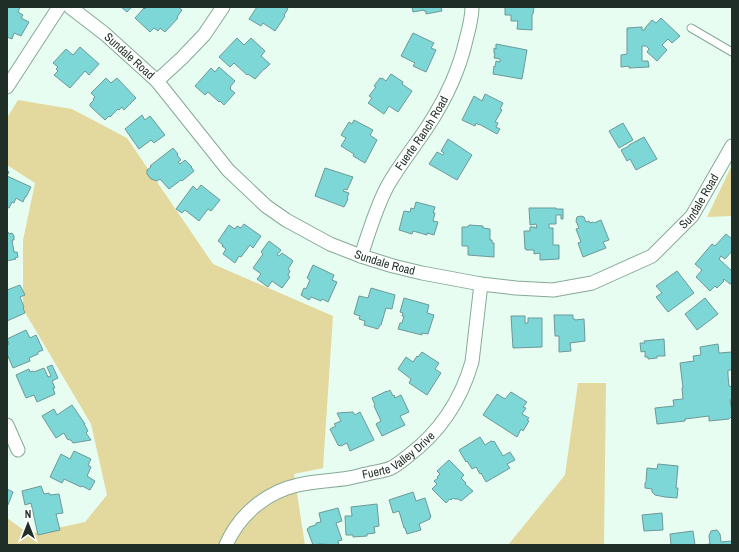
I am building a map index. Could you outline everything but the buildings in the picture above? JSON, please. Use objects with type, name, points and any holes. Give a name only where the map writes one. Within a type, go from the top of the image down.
[{"type":"street","points":[[7,88],[59,7]]},
{"type":"street","name":"Sundale Road","points":[[70,7],[105,34],[157,81],[228,170],[266,206],[286,220],[330,244],[361,256],[422,273],[481,284],[516,288],[553,290],[592,283],[652,256],[692,216],[732,146]]},
{"type":"street","points":[[157,81],[204,35],[223,7]]},
{"type":"street","name":"Fuerte Ranch Road","points":[[361,256],[375,213],[388,185],[400,165],[428,126],[447,94],[462,56],[472,16],[472,7]]},
{"type":"street","name":"Fuerte Valley Drive","points":[[226,545],[236,527],[244,517],[263,500],[274,493],[297,485],[351,478],[391,468],[416,451],[428,439],[450,412],[468,374],[472,362],[481,284]]},
{"type":"street","points":[[7,425],[18,450]]},
{"type":"lane","points":[[691,28],[732,52]]},
{"type":"shaded area","points":[[18,100],[72,109],[127,138],[213,264],[333,316],[323,468],[294,474],[305,545],[7,545],[7,518],[29,534],[85,522],[107,495],[91,424],[23,309],[23,240],[35,183],[7,165],[7,118]]},
{"type":"shaded area","points":[[732,165],[732,216],[707,217]]},
{"type":"shaded area","points":[[578,383],[606,383],[604,545],[508,545],[565,475]]}]
